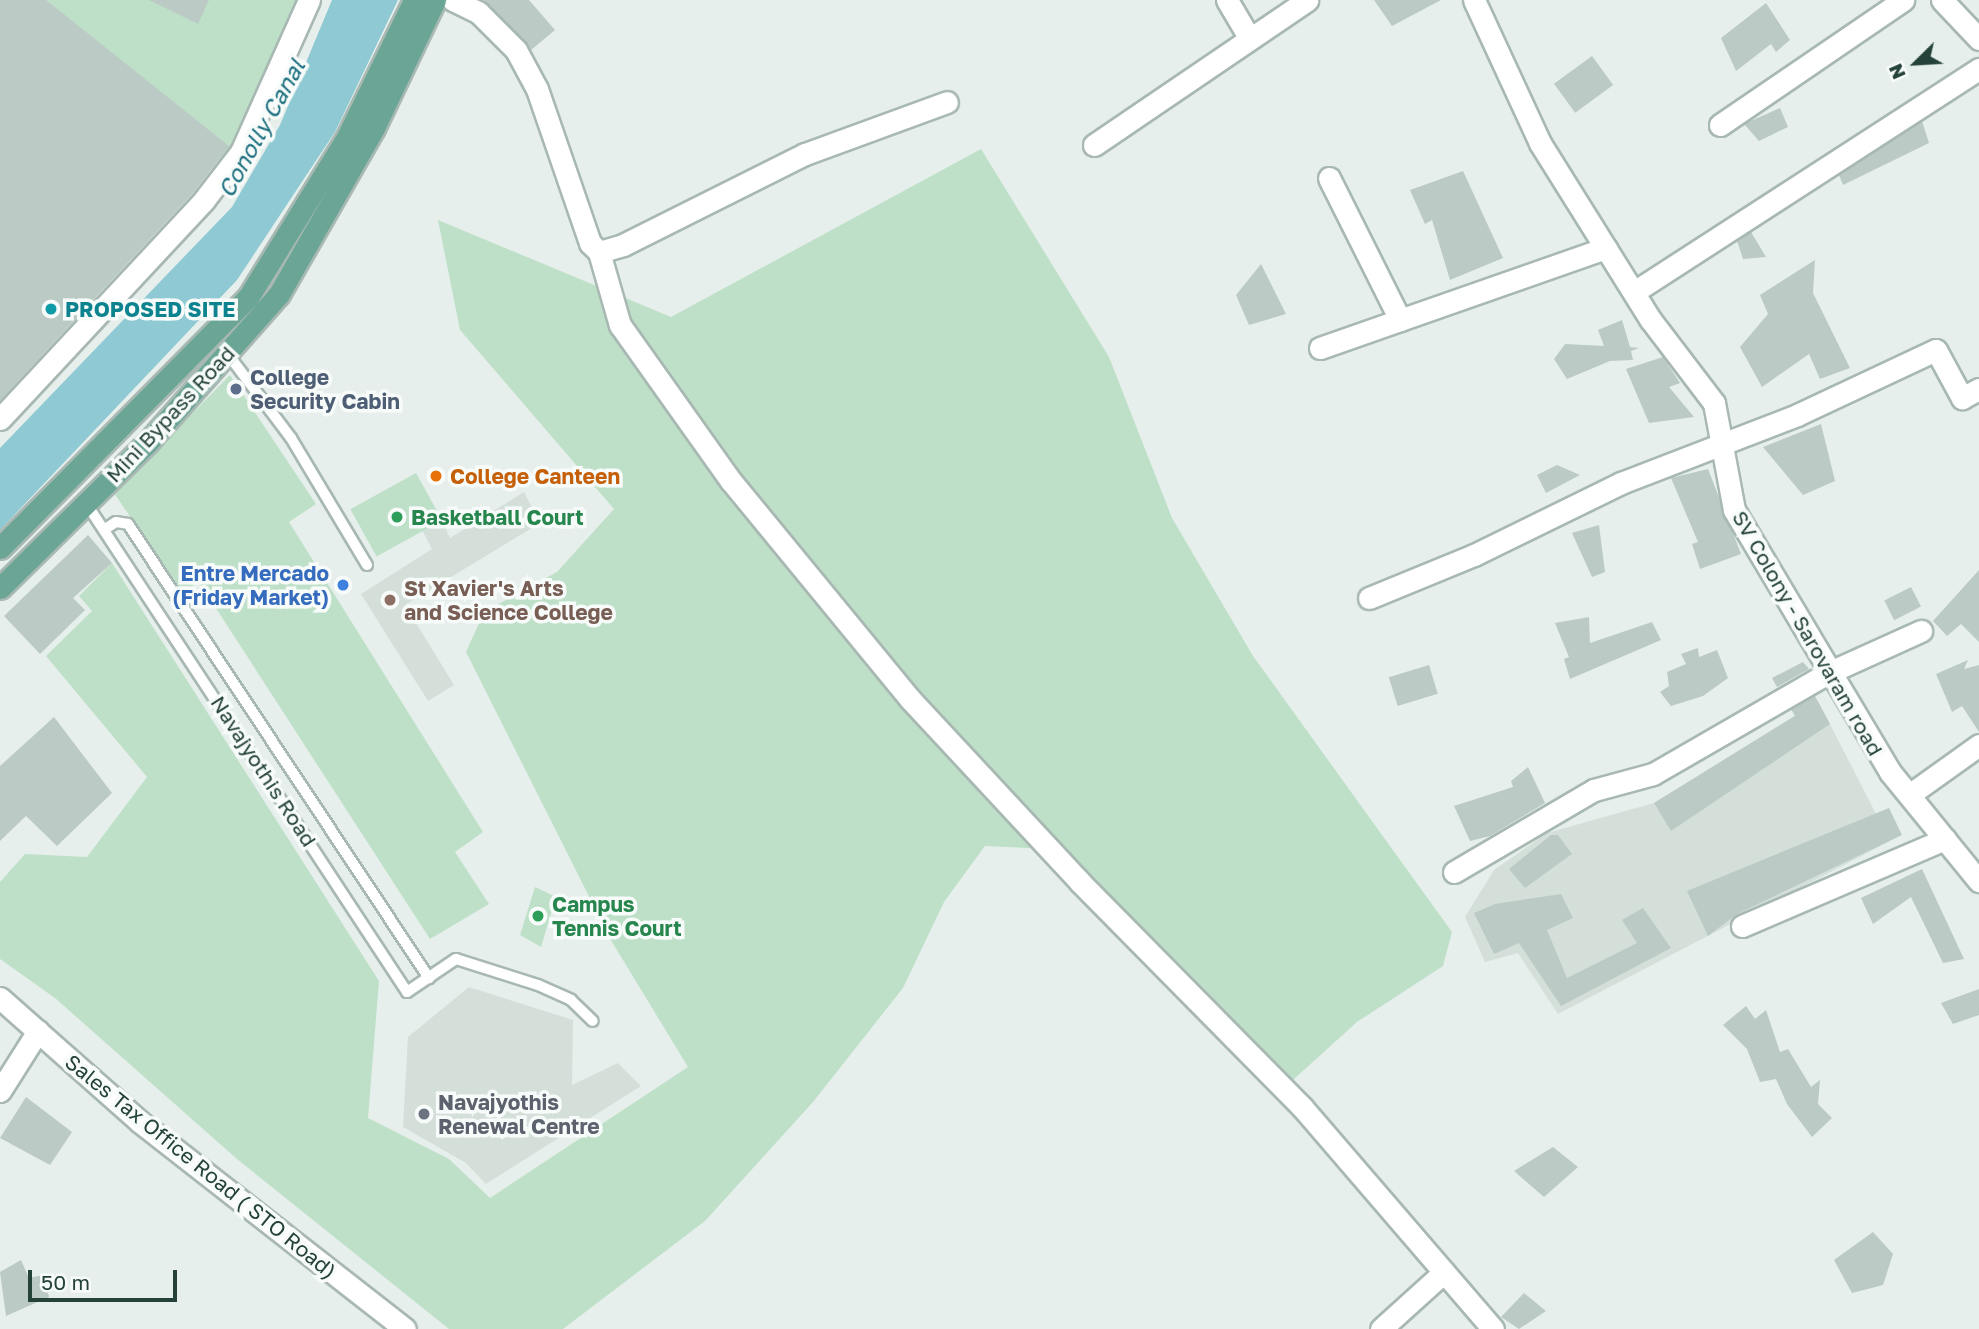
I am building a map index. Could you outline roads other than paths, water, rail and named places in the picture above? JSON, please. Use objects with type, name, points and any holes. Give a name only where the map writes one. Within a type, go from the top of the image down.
[{"type":"main road","name":"Mini Bypass Road","points":[[0,548],[250,296],[346,139],[414,0]]},
{"type":"main road","name":"Mini Bypass Road","points":[[0,588],[86,503],[279,294],[374,128],[435,0]]},
{"type":"street","points":[[0,419],[204,200],[241,152],[309,0]]},
{"type":"street","points":[[453,0],[478,12],[516,50],[537,89],[590,243],[599,252],[620,325],[732,481],[911,700],[1080,882],[1302,1107],[1493,1329]]},
{"type":"street","points":[[1227,0],[1250,39]]},
{"type":"street","points":[[1094,145],[1307,0]]},
{"type":"street","name":"SV Colony - Sarovaram road","points":[[1475,0],[1540,142],[1634,292],[1714,403],[1734,510],[1830,672],[1909,795],[1979,881]]},
{"type":"street","points":[[1720,125],[1903,0]]},
{"type":"street","points":[[1942,0],[1979,39]]},
{"type":"street","points":[[1634,292],[1979,69]]},
{"type":"street","points":[[599,252],[623,246],[805,154],[947,102]]},
{"type":"street","points":[[1329,178],[1399,320]]},
{"type":"street","points":[[1320,348],[1606,248]]},
{"type":"street","points":[[1369,598],[1474,555],[1621,483],[1722,444],[1936,350],[1962,398],[1979,389]]},
{"type":"street","points":[[1454,872],[1594,790],[1653,774],[1830,672],[1922,631]]},
{"type":"street","points":[[1909,795],[1979,745]]},
{"type":"street","points":[[1742,926],[1945,839]]},
{"type":"street","name":"Sales Tax Office Road ( STO Road)","points":[[0,998],[237,1201],[405,1329]]},
{"type":"street","points":[[0,1091],[38,1031]]},
{"type":"street","points":[[1381,1329],[1444,1272]]},
{"type":"lane","points":[[227,353],[291,438],[368,565]]},
{"type":"lane","name":"Navajyothis Road","points":[[86,503],[407,992],[456,959],[538,985],[571,1000],[593,1021]]},
{"type":"lane","name":"Navajyothis Road","points":[[105,529],[116,522],[128,524],[429,978]]},
{"type":"water","points":[[332,0],[398,0],[335,132],[237,280],[0,530],[0,448],[232,207],[280,125]]},
{"type":"place","name":"PROPOSED SITE","points":[[51,309]]},
{"type":"place","name":"College Security Cabin","points":[[236,389]]},
{"type":"place","name":"College Canteen","points":[[436,476]]},
{"type":"place","name":"Basketball Court","points":[[397,517]]},
{"type":"place","name":"Entre Mercado (Friday Market)","points":[[343,585]]},
{"type":"place","name":"St Xavier's Arts and Science College","points":[[390,600]]},
{"type":"place","name":"Campus Tennis Court","points":[[538,916]]},
{"type":"place","name":"Navajyothis Renewal Centre","points":[[424,1114]]},
{"type":"water label","name":"Conolly Canal","points":[[261,128]]}]
